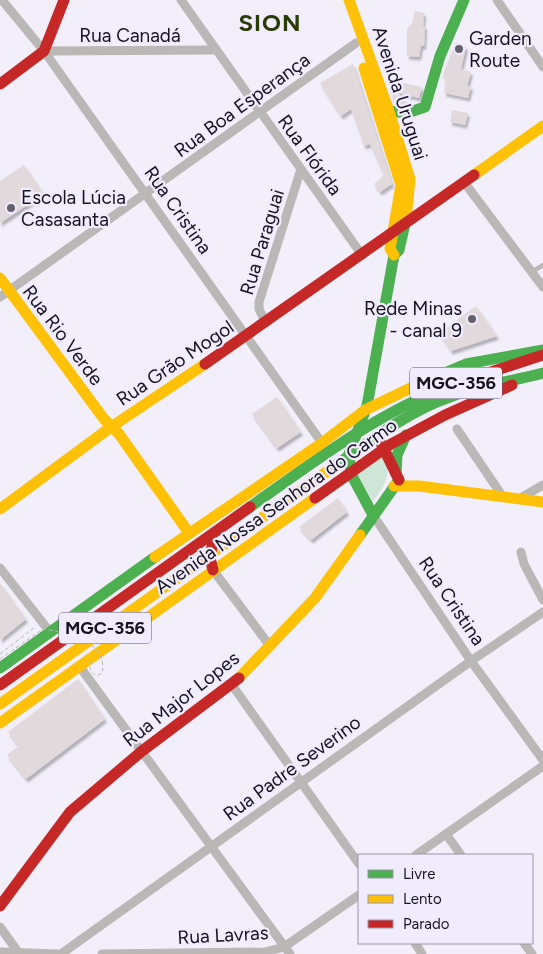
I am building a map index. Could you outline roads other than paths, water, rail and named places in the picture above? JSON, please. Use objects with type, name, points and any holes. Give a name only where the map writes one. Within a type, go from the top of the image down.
[{"type":"street","name":"Rua Cristina","points":[[2,0],[44,51],[322,443]]},
{"type":"street","points":[[0,84],[44,51],[64,0]]},
{"type":"street","name":"Rua Flórida","points":[[181,0],[260,114],[366,252]]},
{"type":"street","name":"Avenida Uruguai","points":[[347,0],[345,10],[388,139],[400,185],[392,232],[392,252],[370,384],[365,410],[349,454]]},
{"type":"street","name":"Avenida Uruguai","points":[[347,0],[389,111],[410,179],[405,224],[399,250],[392,252]]},
{"type":"street","points":[[389,111],[404,114],[416,113],[425,107],[440,56],[464,0]]},
{"type":"street","points":[[496,0],[543,67]]},
{"type":"street","name":"Rua Boa Esperança","points":[[4,294],[260,114],[356,43]]},
{"type":"street","name":"Rua Canadá","points":[[44,51],[215,50]]},
{"type":"street","points":[[388,139],[404,114]]},
{"type":"street","name":"Rua Grão Mogol","points":[[0,509],[111,427],[246,337],[543,126]]},
{"type":"street","name":"Rua Paraguai","points":[[266,323],[259,302],[301,169]]},
{"type":"street","points":[[464,182],[543,286]]},
{"type":"street","points":[[366,252],[383,246],[392,252]]},
{"type":"street","name":"Rua Rio Verde","points":[[0,278],[4,294],[111,427],[119,434],[189,533],[193,546]]},
{"type":"street","name":"Avenida Nossa Senhora do Carmo","points":[[0,668],[47,632],[322,443],[365,410],[432,377],[466,364],[543,350]]},
{"type":"street","name":"Avenida Nossa Senhora do Carmo","points":[[0,704],[349,454],[376,429],[448,386],[543,355]]},
{"type":"street","name":"Avenida Nossa Senhora do Carmo","points":[[0,685],[193,546],[358,431],[376,429],[452,396],[540,374]]},
{"type":"street","name":"Avenida Nossa Senhora do Carmo","points":[[0,723],[383,450],[444,415],[540,374]]},
{"type":"street","points":[[370,384],[376,400],[383,402]]},
{"type":"street","points":[[365,410],[376,429],[396,480]]},
{"type":"street","points":[[457,429],[503,497]]},
{"type":"street","points":[[396,480],[397,455],[406,436]]},
{"type":"street","name":"Rua Cristina","points":[[349,454],[351,474],[368,502],[373,515],[471,660],[543,760]]},
{"type":"street","points":[[396,480],[419,486],[543,502]]},
{"type":"street","name":"Rua Major Lopes","points":[[0,906],[70,812],[142,752],[232,686],[315,598],[396,480]]},
{"type":"street","points":[[518,499],[543,485]]},
{"type":"street","points":[[368,502],[374,505],[381,503]]},
{"type":"street","points":[[248,508],[238,522],[216,540],[210,552],[211,564],[270,646]]},
{"type":"street","points":[[158,590],[169,575],[186,562],[192,553],[193,546]]},
{"type":"street","points":[[522,552],[524,564],[543,600]]},
{"type":"street","points":[[0,568],[47,632]]},
{"type":"street","name":"Rua Padre Severino","points":[[55,954],[211,846],[471,660],[543,612]]},
{"type":"street","points":[[80,667],[287,950]]},
{"type":"street","points":[[232,686],[358,863]]},
{"type":"street","points":[[417,854],[543,766]]},
{"type":"street","points":[[446,834],[460,854]]},
{"type":"street","name":"Rua Lavras","points":[[102,954],[265,952],[287,950],[358,896]]},
{"type":"street","points":[[0,928],[18,952]]},
{"type":"street","points":[[0,952],[55,954]]},
{"type":"lane","points":[[532,272],[543,265]]},
{"type":"place","name":"Garden Route","points":[[459,49]]},
{"type":"place","name":"Escola Lúcia Casasanta","points":[[11,208]]},
{"type":"place","name":"Rede Minas - canal 9","points":[[472,319]]},
{"type":"district","name":"SION","points":[[270,22]]}]
